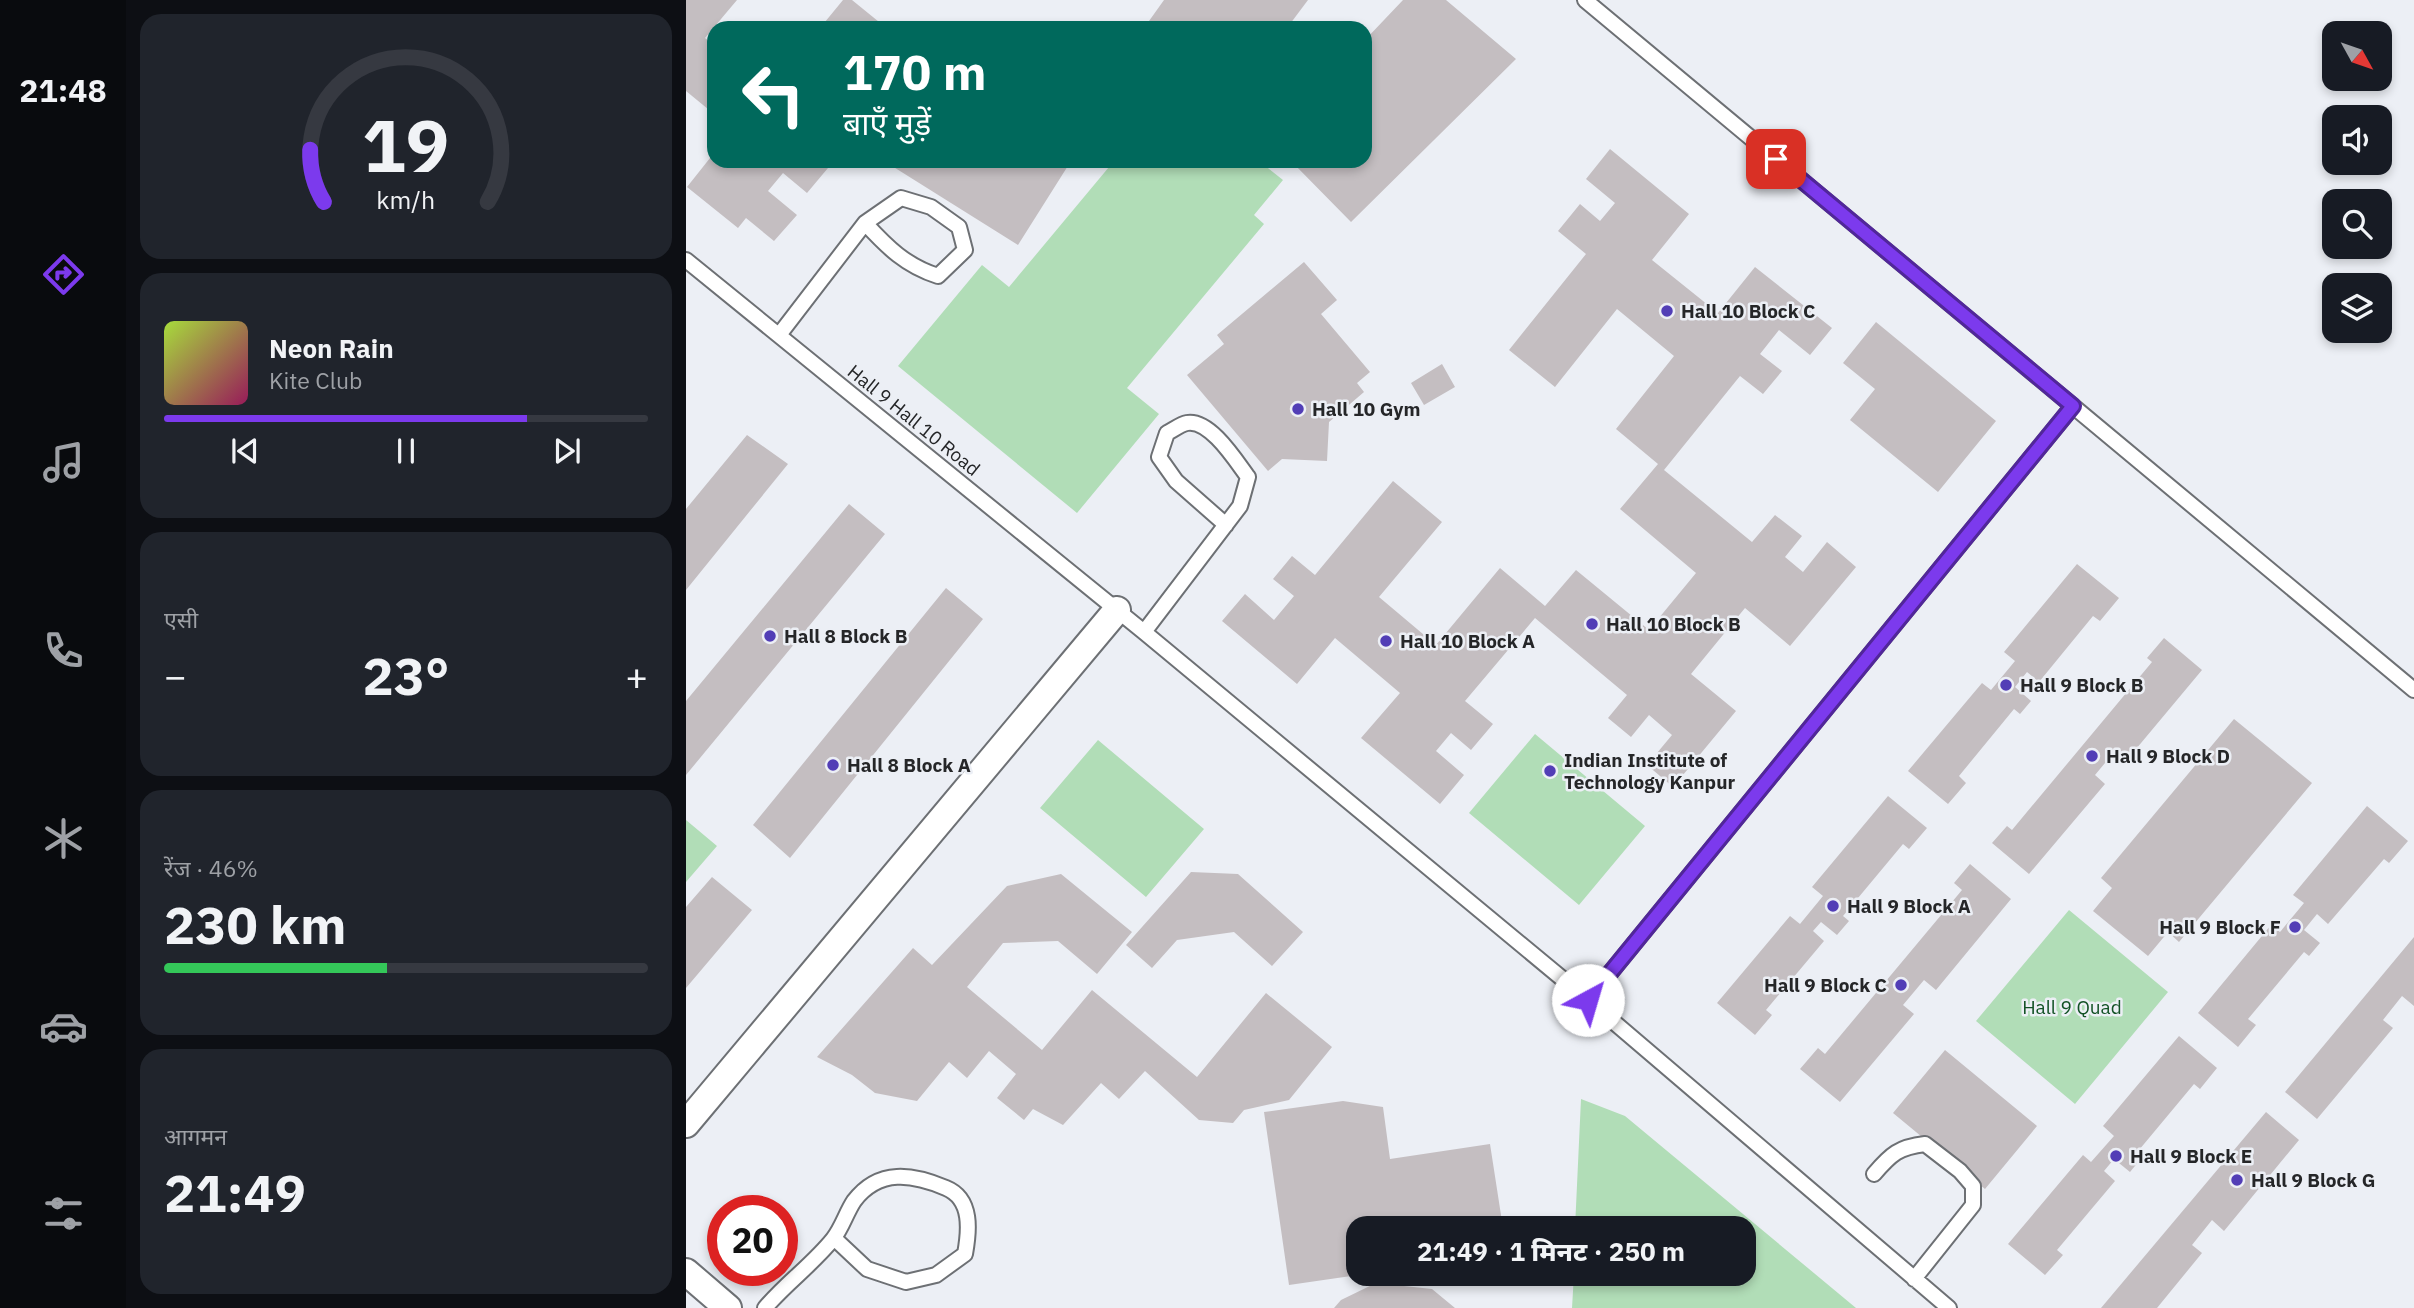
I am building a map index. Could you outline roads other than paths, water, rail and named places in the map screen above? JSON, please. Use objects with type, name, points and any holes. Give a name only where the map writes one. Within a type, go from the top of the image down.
[{"type":"street","points":[[686,1124],[1117,610]]},
{"type":"street","points":[[686,1272],[728,1308]]},
{"type":"lane","points":[[1585,0],[2414,690]]},
{"type":"lane","points":[[779,335],[865,223],[901,198],[931,207],[959,227],[965,250],[938,276],[917,270],[886,246],[865,223]]},
{"type":"lane","name":"Hall 9 Hall 10 Road","points":[[686,260],[1144,632],[1588,1000],[1949,1308]]},
{"type":"lane","points":[[1588,1000],[2073,406]]},
{"type":"lane","points":[[1144,632],[1226,525],[1240,506],[1248,477],[1227,449],[1203,425],[1186,423],[1167,433],[1159,457],[1176,481],[1226,525]]},
{"type":"lane","points":[[1874,1174],[1885,1161],[1905,1146],[1925,1144],[1960,1171],[1973,1186],[1973,1205],[1914,1279]]},
{"type":"lane","points":[[765,1308],[834,1238],[854,1201],[872,1184],[896,1176],[922,1178],[952,1191],[963,1205],[970,1226],[965,1255],[936,1275],[906,1282],[867,1269],[834,1238]]},
{"type":"place","name":"Hall 10 Block C","points":[[1667,311]]},
{"type":"place","name":"Hall 10 Gym","points":[[1298,409]]},
{"type":"place","name":"Hall 10 Block B","points":[[1592,624]]},
{"type":"place","name":"Hall 8 Block B","points":[[770,636]]},
{"type":"place","name":"Hall 10 Block A","points":[[1386,641]]},
{"type":"place","name":"Hall 9 Block B","points":[[2006,685]]},
{"type":"place","name":"Hall 9 Block D","points":[[2092,756]]},
{"type":"place","name":"Hall 8 Block A","points":[[833,765]]},
{"type":"place","name":"Indian Institute of Technology Kanpur","points":[[1550,771]]},
{"type":"place","name":"Hall 9 Block A","points":[[1833,906]]},
{"type":"place","name":"Hall 9 Block F","points":[[2295,927]]},
{"type":"place","name":"Hall 9 Block C","points":[[1901,985]]},
{"type":"place","name":"Hall 9 Block E","points":[[2116,1156]]},
{"type":"place","name":"Hall 9 Block G","points":[[2237,1180]]},
{"type":"park label","name":"Hall 9 Quad","points":[[2072,1007]]}]
